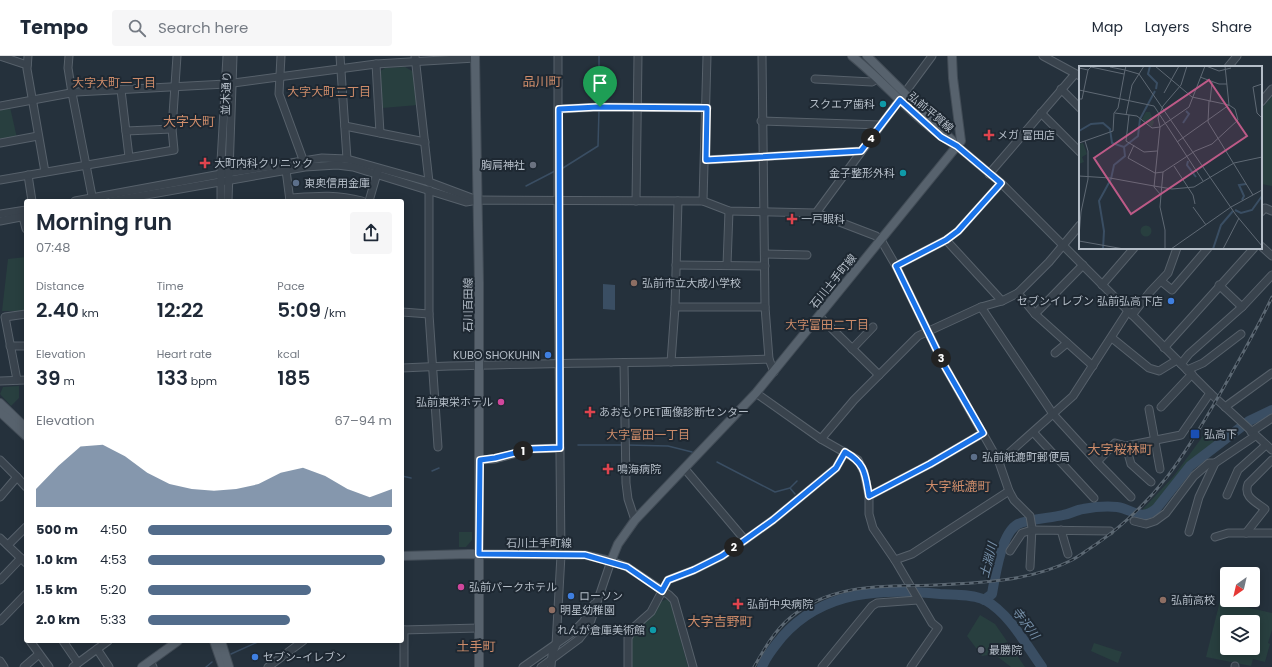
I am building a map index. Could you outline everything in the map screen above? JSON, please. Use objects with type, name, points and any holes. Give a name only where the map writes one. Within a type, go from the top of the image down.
[{"type":"main road","name":"弘前平賀線","points":[[852,56],[941,137],[957,146]]},
{"type":"main road","name":"弘前平賀線","points":[[868,56],[957,146]]},
{"type":"main road","name":"石川土手町線","points":[[404,556],[479,554],[585,555],[611,561],[618,544],[635,520],[756,393],[962,140],[953,78],[952,56]]},
{"type":"main road","name":"石川百田線","points":[[475,57],[478,200],[480,460],[479,667]]},
{"type":"main road","points":[[0,404],[24,426]]},
{"type":"main road","points":[[0,412],[24,434]]},
{"type":"main road","points":[[142,667],[152,664],[176,643]]},
{"type":"main road","points":[[215,643],[223,667]]},
{"type":"main road","points":[[221,643],[229,667]]},
{"type":"street","points":[[0,56],[27,65]]},
{"type":"street","points":[[28,56],[27,65],[31,99],[46,172]]},
{"type":"street","points":[[69,56],[68,68],[84,166],[92,199]]},
{"type":"street","points":[[0,180],[174,150],[172,129],[177,56]]},
{"type":"street","name":"並木通り","points":[[227,56],[229,83],[230,172],[228,199]]},
{"type":"street","name":"並木通り","points":[[221,199],[221,174],[229,83],[234,56]]},
{"type":"street","points":[[281,56],[279,94],[304,164]]},
{"type":"street","points":[[340,56],[347,159]]},
{"type":"street","points":[[552,663],[552,654],[556,646],[561,555],[558,56]]},
{"type":"street","points":[[636,201],[638,56]]},
{"type":"street","points":[[704,201],[707,56]]},
{"type":"street","points":[[762,56],[761,121],[763,158],[765,307],[768,359],[774,372]]},
{"type":"street","points":[[816,212],[932,56]]},
{"type":"street","points":[[989,174],[1061,89],[1077,75],[1043,56]]},
{"type":"street","points":[[1229,66],[1237,56]]},
{"type":"street","points":[[0,106],[31,99],[72,93],[229,83],[415,59],[475,57]]},
{"type":"street","points":[[415,59],[429,186],[429,314],[438,447]]},
{"type":"street","points":[[376,64],[380,133]]},
{"type":"street","points":[[815,79],[872,82],[877,79]]},
{"type":"street","points":[[1061,89],[1079,107]]},
{"type":"street","points":[[1262,101],[1272,89]]},
{"type":"street","points":[[121,90],[129,157]]},
{"type":"street","points":[[559,109],[599,107],[707,108]]},
{"type":"street","points":[[1041,114],[1079,151]]},
{"type":"street","points":[[761,121],[881,125]]},
{"type":"street","points":[[345,126],[425,142]]},
{"type":"street","points":[[126,132],[172,129]]},
{"type":"street","points":[[0,143],[38,136]]},
{"type":"street","points":[[957,146],[1001,183],[1164,348],[1190,372],[1210,394],[1251,433],[1269,447],[1238,470],[1227,495]]},
{"type":"street","points":[[706,160],[763,158],[861,151]]},
{"type":"street","points":[[131,199],[286,170],[322,158],[347,159],[378,171],[429,186],[466,202],[478,200],[704,201],[728,211],[816,212],[876,236],[881,240],[896,266],[927,332],[999,462],[1009,491],[1030,518],[1032,529],[1030,567]]},
{"type":"street","points":[[97,199],[230,172],[304,164],[337,165],[378,171]]},
{"type":"street","points":[[286,170],[290,199]]},
{"type":"street","points":[[370,199],[378,171]]},
{"type":"street","points":[[28,175],[32,199]]},
{"type":"street","points":[[896,266],[946,240],[958,231],[1001,183]]},
{"type":"street","points":[[297,199],[325,195],[343,196],[354,199]]},
{"type":"street","points":[[671,362],[675,307],[678,201]]},
{"type":"street","points":[[1262,211],[1265,208],[1272,211]]},
{"type":"street","points":[[727,265],[728,211]]},
{"type":"street","points":[[0,214],[24,214]]},
{"type":"street","points":[[0,221],[24,214]]},
{"type":"street","points":[[821,439],[879,375],[918,336],[981,307],[1002,301],[1018,293],[1049,262],[1079,226]]},
{"type":"street","points":[[946,240],[1002,301]]},
{"type":"street","points":[[1262,247],[1272,256]]},
{"type":"street","points":[[1102,285],[1133,249]]},
{"type":"street","points":[[999,462],[1034,433],[1073,396],[1130,313],[1168,273],[1177,249]]},
{"type":"street","points":[[1161,281],[1172,290],[1207,249]]},
{"type":"street","points":[[1164,348],[1251,251]]},
{"type":"street","points":[[765,254],[807,255]]},
{"type":"street","points":[[676,265],[765,266]]},
{"type":"street","points":[[1036,314],[1083,265]]},
{"type":"street","points":[[1112,338],[1149,368],[1159,371],[1179,362],[1189,354],[1242,307],[1272,275]]},
{"type":"street","points":[[1219,285],[1242,307]]},
{"type":"street","points":[[1018,293],[1036,314],[1093,366]]},
{"type":"street","points":[[675,307],[765,307]]},
{"type":"street","points":[[981,307],[1053,414],[1131,497]]},
{"type":"street","points":[[404,312],[429,314]]},
{"type":"street","points":[[17,380],[5,317],[24,314]]},
{"type":"street","points":[[819,316],[879,375]]},
{"type":"street","points":[[852,349],[873,326]]},
{"type":"street","points":[[1161,407],[1190,372],[1241,334]]},
{"type":"street","points":[[1055,353],[1067,343]]},
{"type":"street","points":[[10,346],[24,346]]},
{"type":"street","points":[[404,368],[479,364],[624,364],[768,359]]},
{"type":"street","points":[[624,364],[625,445],[628,499],[635,520]]},
{"type":"street","points":[[1225,407],[1272,373]]},
{"type":"street","points":[[0,381],[24,380]]},
{"type":"street","points":[[756,393],[821,439],[858,460],[864,472],[869,496],[869,514],[873,528],[912,587],[918,600],[938,628],[911,667]]},
{"type":"street","points":[[1097,462],[1115,443],[1126,446],[1180,436],[1210,394]]},
{"type":"street","points":[[1149,409],[1160,469]]},
{"type":"street","points":[[1189,532],[1199,497],[1215,463],[1251,433],[1272,418]]},
{"type":"street","points":[[869,496],[930,464],[983,433]]},
{"type":"street","points":[[1034,433],[1094,498]]},
{"type":"street","points":[[1126,446],[1132,464],[1151,482]]},
{"type":"street","points":[[480,460],[495,458],[531,449],[560,448]]},
{"type":"street","points":[[628,667],[628,638],[634,627],[651,612],[668,580],[694,570],[722,556],[773,520],[836,468],[845,452]]},
{"type":"street","points":[[0,460],[24,485]]},
{"type":"street","points":[[1246,533],[1264,509],[1249,497],[1246,488],[1248,484],[1272,460]]},
{"type":"street","points":[[1134,521],[1146,524],[1166,513],[1194,476],[1208,463],[1215,463]]},
{"type":"street","points":[[685,469],[745,540]]},
{"type":"street","points":[[0,497],[16,477]]},
{"type":"street","points":[[895,560],[912,554],[1009,491]]},
{"type":"street","points":[[8,545],[24,529]]},
{"type":"street","points":[[1010,551],[1022,533],[1032,529],[1110,531]]},
{"type":"street","points":[[1061,530],[1068,554]]},
{"type":"street","points":[[1215,537],[1228,533],[1272,533]]},
{"type":"street","points":[[0,538],[24,560],[0,580]]},
{"type":"street","points":[[541,667],[552,663],[585,632],[594,616],[597,600],[611,561],[627,567],[674,600],[693,667]]},
{"type":"street","points":[[0,621],[24,596]]},
{"type":"street","points":[[523,667],[556,646],[578,628],[597,600]]},
{"type":"street","points":[[822,667],[872,606],[877,603],[918,600]]},
{"type":"street","points":[[404,630],[479,628]]},
{"type":"street","points":[[31,643],[49,667]]},
{"type":"street","points":[[64,643],[76,665],[105,643]]},
{"type":"street","points":[[268,667],[300,643]]},
{"type":"street","points":[[403,643],[404,667]]},
{"type":"street","points":[[97,649],[109,667]]},
{"type":"street","points":[[24,667],[39,654]]},
{"type":"street","points":[[0,661],[4,667]]},
{"type":"green space","points":[[405,67],[414,72],[418,105],[382,108],[379,72],[385,68]]},
{"type":"green space","points":[[1272,96],[1272,186],[1262,184],[1262,108]]},
{"type":"green space","points":[[10,107],[17,138],[0,140],[0,109]]},
{"type":"green space","points":[[24,257],[24,311],[2,311],[8,259]]},
{"type":"green space","points":[[19,386],[19,398],[11,406],[0,394],[3,387]]},
{"type":"green space","points":[[1213,430],[1220,433],[1213,443],[1187,466],[1157,502],[1145,511],[1142,510],[1173,477],[1206,432]]},
{"type":"green space","points":[[459,532],[472,532],[472,540],[466,547],[459,547]]},
{"type":"green space","points":[[667,599],[670,601],[688,667],[629,667],[632,637],[660,602]]},
{"type":"green space","points":[[1220,601],[1220,607],[1246,607],[1272,613],[1272,630],[1268,643],[1270,644],[1265,662],[1253,659],[1251,666],[1206,657]]},
{"type":"green space","points":[[980,615],[995,624],[1025,667],[1011,667],[994,654],[982,656],[967,636]]},
{"type":"green space","points":[[1094,643],[1122,652],[1118,663],[1091,651]]},
{"type":"water","points":[[603,284],[615,285],[615,310],[603,309]]},
{"type":"waterway","points":[[599,56],[599,104]]},
{"type":"waterway","points":[[563,168],[598,146],[599,110]]},
{"type":"waterway","points":[[526,186],[555,171]]},
{"type":"waterway","name":"土淵川","points":[[984,600],[992,594],[997,567],[1007,536],[1018,524],[1096,507],[1123,508],[1141,515],[1150,513],[1156,509],[1190,466],[1249,421],[1272,410]]},
{"type":"waterway","points":[[578,445],[624,445]]},
{"type":"waterway","points":[[627,445],[668,446],[692,452]]},
{"type":"waterway","points":[[717,462],[775,492],[790,488],[797,481]]},
{"type":"waterway","points":[[432,471],[439,468]]},
{"type":"waterway","points":[[404,476],[411,478]]},
{"type":"waterway","points":[[790,488],[795,494]]},
{"type":"waterway","name":"土淵川","points":[[762,667],[768,655],[782,637],[798,621],[816,610],[835,601],[855,596],[897,592],[963,595],[985,600],[1002,613],[1010,622],[1042,667]]},
{"type":"waterway","points":[[231,654],[256,643]]},
{"type":"waterway","points":[[206,667],[212,662]]},
{"type":"railway","points":[[754,667],[770,640],[785,622],[807,606],[824,598],[842,592],[860,589],[988,582],[1023,577],[1056,567],[1075,558],[1095,545],[1116,529],[1152,495],[1181,457],[1195,437],[1221,392],[1272,297]]},
{"type":"place","name":"スクエア歯科","points":[[883,104]]},
{"type":"place","name":"メガ 富田店","points":[[989,135]]},
{"type":"place","name":"大町内科クリニック","points":[[205,163]]},
{"type":"place","name":"胸肩神社","points":[[533,165]]},
{"type":"place","name":"金子整形外科","points":[[903,173]]},
{"type":"place","name":"東奥信用金庫","points":[[296,183]]},
{"type":"place","name":"一戸眼科","points":[[792,219]]},
{"type":"place","name":"弘前市立大成小学校","points":[[634,283]]},
{"type":"place","name":"セブンイレブン 弘前弘高下店","points":[[1171,301]]},
{"type":"place","name":"KUBO SHOKUHIN","points":[[548,355]]},
{"type":"place","name":"弘前東栄ホテル","points":[[501,402]]},
{"type":"place","name":"あおもりPET画像診断センター","points":[[590,412]]},
{"type":"place","name":"弘高下","points":[[1195,434]]},
{"type":"place","name":"弘前紙漉町郵便局","points":[[974,457]]},
{"type":"place","name":"鳴海病院","points":[[608,469]]},
{"type":"place","name":"弘前パークホテル","points":[[461,587]]},
{"type":"place","name":"ローソン","points":[[571,596]]},
{"type":"place","name":"弘前高校","points":[[1163,600]]},
{"type":"place","name":"弘前中央病院","points":[[738,604]]},
{"type":"place","name":"明星幼稚園","points":[[552,610]]},
{"type":"place","name":"れんが倉庫美術館","points":[[653,630]]},
{"type":"place","name":"最勝院","points":[[981,650]]},
{"type":"place","name":"セブン-イレブン","points":[[255,657]]},
{"type":"district","name":"品川町","points":[[542,81]]},
{"type":"district","name":"大字大町一丁目","points":[[114,82]]},
{"type":"district","name":"大字大町二丁目","points":[[329,91]]},
{"type":"district","name":"大字大町","points":[[189,121]]},
{"type":"district","name":"大字富田二丁目","points":[[827,324]]},
{"type":"district","name":"大字富田一丁目","points":[[648,434]]},
{"type":"district","name":"大字桜林町","points":[[1120,449]]},
{"type":"district","name":"大字紙漉町","points":[[958,486]]},
{"type":"district","name":"大字吉野町","points":[[720,621]]},
{"type":"district","name":"土手町","points":[[476,646]]},
{"type":"route","points":[[900,100],[941,137],[957,146],[1001,183],[958,231],[946,240],[896,266],[944,365],[983,433],[930,464],[869,496],[864,472],[858,460],[845,452],[836,468],[773,520],[722,556],[694,570],[668,580],[662,591],[627,567],[611,561],[585,555],[479,554],[480,460],[495,458],[531,449],[560,448],[558,323],[559,109],[600,107],[707,108],[706,160],[763,158],[861,151],[900,100]]},
{"type":"water label","name":"寺沢川","points":[[1026,623]]}]
